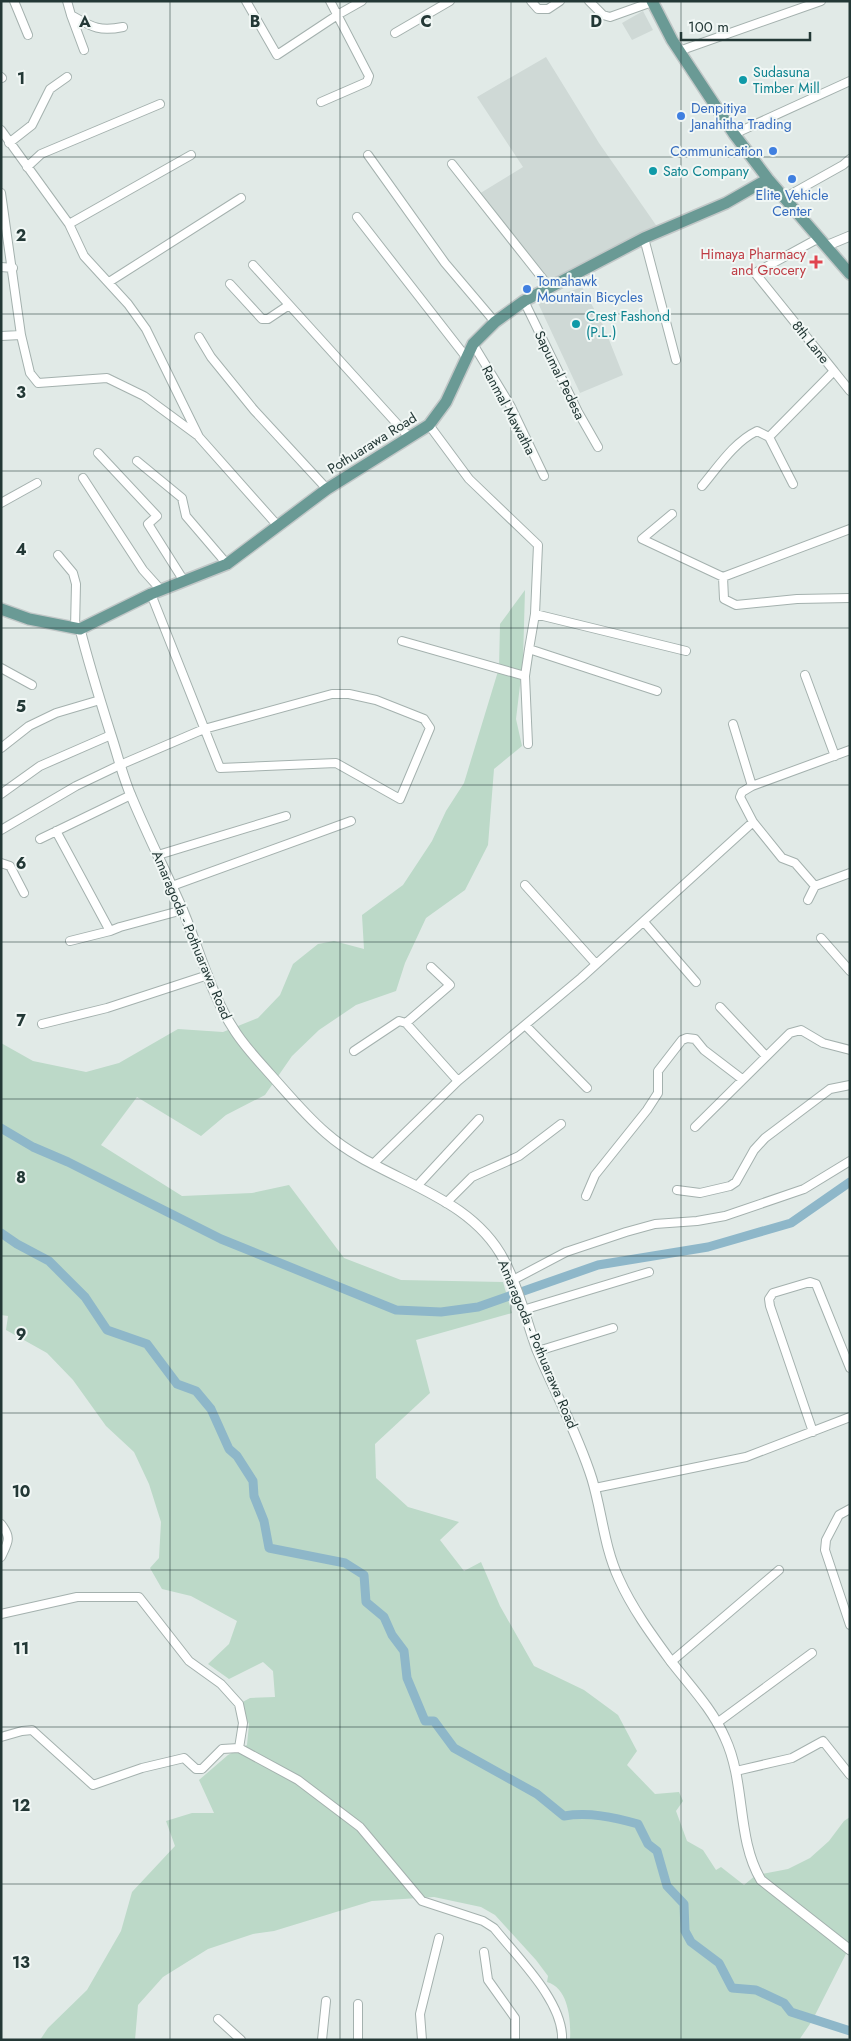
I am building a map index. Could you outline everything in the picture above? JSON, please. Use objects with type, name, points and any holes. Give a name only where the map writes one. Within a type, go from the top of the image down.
[{"type":"main road","points":[[653,2],[679,51],[734,134],[768,179],[850,274]]},
{"type":"main road","name":"Pothuarawa Road","points":[[78,628],[156,592],[227,564],[327,489],[429,425],[446,402],[473,344],[495,322],[524,301],[644,238],[726,203],[768,179]]},
{"type":"main road","points":[[1,609],[29,619],[78,628]]},
{"type":"street","points":[[14,1],[28,35]]},
{"type":"street","points":[[67,1],[84,50]]},
{"type":"street","points":[[246,1],[277,55],[362,1]]},
{"type":"street","points":[[321,102],[367,82],[369,76],[339,14],[330,1]]},
{"type":"street","points":[[395,33],[450,1]]},
{"type":"street","points":[[532,1],[538,9],[548,9],[560,1]]},
{"type":"street","points":[[589,1],[603,16],[610,17],[653,2]]},
{"type":"street","points":[[679,51],[821,1]]},
{"type":"street","points":[[71,15],[90,26],[107,30],[123,27]]},
{"type":"street","points":[[9,143],[32,126],[50,89],[66,77]]},
{"type":"street","points":[[734,134],[850,81]]},
{"type":"street","points":[[27,167],[41,154],[160,104]]},
{"type":"street","points":[[1,130],[69,224],[84,256],[128,304],[146,329],[199,437]]},
{"type":"street","points":[[69,224],[191,155]]},
{"type":"street","points":[[368,155],[444,263],[495,322]]},
{"type":"street","points":[[784,198],[850,159]]},
{"type":"street","points":[[452,164],[550,288]]},
{"type":"street","points":[[1,193],[21,335],[30,373],[38,383],[107,378],[144,396],[199,437],[278,526]]},
{"type":"street","points":[[109,282],[242,198]]},
{"type":"street","points":[[357,217],[466,357]]},
{"type":"street","points":[[822,242],[850,236]]},
{"type":"street","points":[[644,238],[676,360]]},
{"type":"street","name":"8th Lane","points":[[769,437],[834,371],[755,273],[822,242]]},
{"type":"street","points":[[253,266],[409,437]]},
{"type":"street","points":[[1,267],[12,268]]},
{"type":"street","points":[[230,284],[262,318],[268,319],[289,305]]},
{"type":"street","name":"Sapumal Pedesa","points":[[524,301],[578,412],[598,447]]},
{"type":"street","points":[[1,336],[21,335]]},
{"type":"street","points":[[199,337],[211,357],[254,410],[327,489]]},
{"type":"street","name":"Ranmal Mawatha","points":[[473,344],[510,405],[544,476]]},
{"type":"street","points":[[834,371],[850,391]]},
{"type":"street","points":[[429,425],[469,479],[538,545],[535,614],[525,676],[528,744]]},
{"type":"street","points":[[702,486],[729,454],[749,435],[757,431],[769,437],[793,484]]},
{"type":"street","points":[[98,453],[157,516],[148,524],[184,581]]},
{"type":"street","points":[[137,461],[182,498],[186,516],[227,564]]},
{"type":"street","points":[[1,830],[76,786],[204,729],[332,694],[349,694],[376,700],[424,719],[430,728],[400,798],[336,763],[220,768],[204,729],[156,592],[83,478]]},
{"type":"street","points":[[1,503],[38,483]]},
{"type":"street","points":[[672,514],[642,539],[723,578],[850,529]]},
{"type":"street","points":[[58,555],[73,573],[76,584],[78,628]]},
{"type":"street","points":[[723,578],[724,599],[736,605],[850,598]]},
{"type":"street","points":[[535,614],[686,651]]},
{"type":"street","name":"Amaragoda - Pothuarawa Road","points":[[78,628],[131,795],[183,910],[208,975],[231,1026],[252,1054],[326,1134],[342,1147],[417,1186],[463,1214],[488,1237],[504,1259],[538,1351],[584,1454],[594,1488],[606,1543],[617,1575],[633,1607],[671,1662],[694,1689],[726,1738],[736,1770],[749,1850],[755,1870],[761,1880],[850,1950]]},
{"type":"street","points":[[402,642],[525,676]]},
{"type":"street","points":[[529,649],[657,691]]},
{"type":"street","points":[[1,668],[32,685]]},
{"type":"street","points":[[805,674],[835,756]]},
{"type":"street","points":[[1,748],[29,726],[56,713],[100,700]]},
{"type":"street","points":[[733,724],[752,786]]},
{"type":"street","points":[[1,794],[40,766],[112,735]]},
{"type":"street","points":[[815,886],[795,863],[782,858],[752,822],[740,796],[742,792],[752,786],[850,750]]},
{"type":"street","points":[[40,839],[131,795]]},
{"type":"street","points":[[158,855],[286,816]]},
{"type":"street","points":[[172,886],[351,821]]},
{"type":"street","points":[[373,1164],[458,1081],[526,1026],[644,922],[752,822]]},
{"type":"street","points":[[56,831],[110,931]]},
{"type":"street","points":[[1,863],[10,866],[24,893]]},
{"type":"street","points":[[808,900],[815,886],[850,873]]},
{"type":"street","points":[[525,885],[596,964]]},
{"type":"street","points":[[70,941],[183,910]]},
{"type":"street","points":[[644,922],[696,982]]},
{"type":"street","points":[[821,938],[850,971]]},
{"type":"street","points":[[406,1023],[450,985],[431,966]]},
{"type":"street","points":[[42,1024],[107,1008],[208,975]]},
{"type":"street","points":[[720,1007],[765,1056]]},
{"type":"street","points":[[354,1051],[399,1021],[406,1023],[458,1081]]},
{"type":"street","points":[[526,1026],[587,1088]]},
{"type":"street","points":[[695,1127],[790,1033],[801,1030],[823,1043],[850,1050]]},
{"type":"street","points":[[586,1196],[595,1175],[647,1110],[658,1093],[658,1071],[682,1040],[687,1038],[695,1039],[704,1050],[742,1079]]},
{"type":"street","points":[[677,1190],[700,1192],[730,1186],[736,1182],[754,1150],[765,1138],[830,1089],[850,1085]]},
{"type":"street","points":[[417,1186],[479,1119]]},
{"type":"street","points":[[446,1203],[472,1178],[519,1156],[560,1124]]},
{"type":"street","points":[[514,1284],[566,1252],[655,1224],[697,1222],[725,1216],[804,1189],[850,1161]]},
{"type":"street","points":[[523,1310],[649,1272]]},
{"type":"street","points":[[813,1432],[770,1306],[769,1300],[773,1293],[810,1282],[816,1284],[850,1368]]},
{"type":"street","points":[[538,1351],[612,1328]]},
{"type":"street","points":[[594,1488],[746,1457],[850,1417]]},
{"type":"street","points":[[850,1509],[839,1515],[826,1540],[825,1550],[850,1625]]},
{"type":"street","points":[[1,1524],[8,1533],[8,1541],[1,1557]]},
{"type":"street","points":[[671,1662],[779,1570]]},
{"type":"street","points":[[1,1614],[77,1598],[139,1597],[189,1661],[222,1684],[238,1704],[243,1723],[239,1748]]},
{"type":"street","points":[[717,1723],[812,1653]]},
{"type":"street","points":[[1,1737],[22,1730],[32,1730],[94,1785],[142,1768],[184,1758],[196,1768],[202,1769],[222,1749],[239,1748],[298,1780],[360,1827],[422,1901],[483,1921],[494,1928],[547,1993],[559,2015],[562,2040]]},
{"type":"street","points":[[736,1770],[792,1758],[823,1741],[850,1776]]},
{"type":"street","points":[[422,2040],[420,2014],[439,1938]]},
{"type":"street","points":[[484,1952],[488,1980],[515,2018],[515,2040]]},
{"type":"street","points":[[322,2040],[326,2001]]},
{"type":"street","points":[[358,2004],[358,2040]]},
{"type":"street","points":[[218,2019],[241,2040]]},
{"type":"shaded area","points":[[643,11],[653,30],[632,40],[622,23]]},
{"type":"shaded area","points":[[546,57],[599,143],[658,228],[544,287],[474,197],[523,167],[477,97]]},
{"type":"shaded area","points":[[582,287],[604,327],[623,375],[580,393],[538,303]]},
{"type":"green space","points":[[525,590],[523,660],[516,719],[522,746],[494,769],[488,845],[465,890],[426,918],[405,963],[396,991],[356,1005],[319,1030],[292,1056],[265,1095],[226,1115],[201,1136],[137,1097],[101,1145],[182,1196],[252,1193],[289,1185],[344,1258],[401,1280],[503,1282],[512,1313],[416,1340],[430,1393],[375,1444],[376,1478],[408,1507],[459,1522],[440,1540],[464,1571],[481,1562],[500,1606],[534,1666],[584,1690],[618,1715],[637,1751],[627,1765],[655,1794],[679,1792],[683,1801],[676,1811],[687,1841],[703,1850],[716,1870],[721,1867],[744,1885],[756,1875],[788,1869],[810,1858],[829,1841],[844,1821],[850,1817],[850,1946],[812,2021],[799,2040],[570,2040],[569,2015],[560,1991],[554,1985],[547,1982],[548,1976],[536,1960],[495,1915],[481,1907],[434,1897],[372,1901],[274,1931],[253,1934],[208,1949],[163,1977],[138,2005],[135,2040],[40,2040],[48,2028],[87,1990],[121,1931],[132,1892],[175,1846],[166,1821],[192,1813],[214,1813],[199,1780],[228,1755],[247,1745],[249,1724],[239,1704],[250,1698],[275,1697],[273,1671],[263,1662],[229,1679],[208,1664],[229,1644],[237,1621],[191,1596],[162,1589],[150,1568],[159,1558],[161,1522],[149,1484],[134,1452],[106,1426],[73,1380],[47,1353],[6,1330],[8,1316],[1,1315],[1,1043],[33,1061],[86,1072],[119,1063],[178,1029],[223,1032],[258,1018],[280,995],[293,964],[318,944],[334,941],[364,949],[362,915],[403,885],[432,841],[446,811],[464,783],[499,668],[500,624]]},
{"type":"waterway","points":[[1,1128],[33,1147],[68,1162],[221,1239],[396,1310],[441,1312],[478,1307],[598,1265],[708,1247],[791,1223],[850,1182]]},
{"type":"waterway","points":[[1,1233],[49,1261],[85,1297],[107,1330],[147,1344],[177,1384],[196,1391],[211,1409],[229,1449],[237,1456],[253,1481],[254,1496],[264,1521],[269,1548],[345,1563],[364,1575],[366,1602],[384,1617],[392,1635],[404,1651],[407,1678],[425,1721],[434,1721],[454,1748],[537,1794],[564,1816],[601,1816],[638,1824],[648,1844],[657,1851],[667,1886],[684,1904],[685,1931],[691,1942],[719,1963],[732,1988],[756,1990],[784,2003],[791,2012],[850,2031]]},
{"type":"place","name":"Sudasuna Timber Mill","points":[[743,80]]},
{"type":"place","name":"Denpitiya Janahitha Trading","points":[[681,116]]},
{"type":"place","name":"Communication","points":[[773,151]]},
{"type":"place","name":"Sato Company","points":[[653,171]]},
{"type":"place","name":"Elite Vehicle Center","points":[[792,179]]},
{"type":"place","name":"Himaya Pharmacy and Grocery","points":[[816,262]]},
{"type":"place","name":"Tomahawk Mountain Bicycles","points":[[527,289]]},
{"type":"place","name":"Crest Fashond (P.L.)","points":[[576,324]]}]
